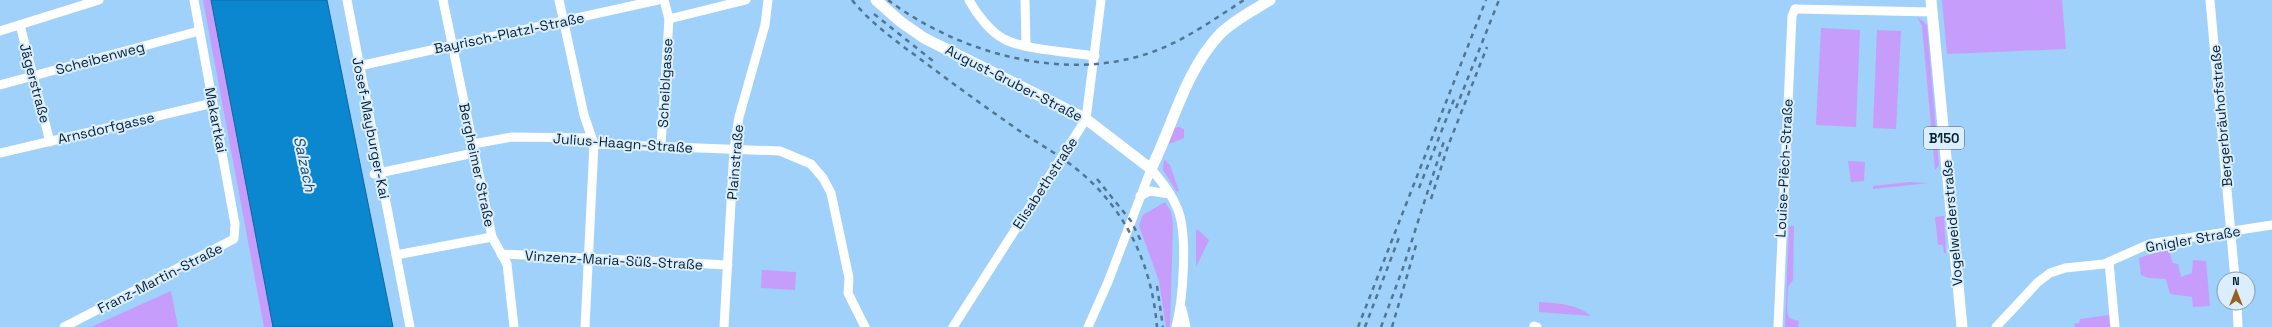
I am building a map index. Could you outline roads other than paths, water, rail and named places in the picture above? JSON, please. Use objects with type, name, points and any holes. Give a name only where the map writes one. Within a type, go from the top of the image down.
[{"type":"main road","name":"August-Gruber-Straße","points":[[876,0],[900,22],[924,38],[1086,119],[1151,169]]},
{"type":"main road","points":[[1151,169],[1203,56],[1220,34],[1270,0]]},
{"type":"main road","name":"Vogelweiderstraße","points":[[1931,0],[1962,327]]},
{"type":"street","points":[[0,31],[100,0]]},
{"type":"street","name":"Makartkai","points":[[194,0],[235,224],[234,240]]},
{"type":"street","name":"Josef-Mayburger-Kai","points":[[346,0],[359,66],[376,173],[396,255],[410,327]]},
{"type":"street","name":"Bergheimer Straße","points":[[443,0],[492,237],[507,264],[514,327]]},
{"type":"street","points":[[559,0],[592,141],[585,327]]},
{"type":"street","name":"Bayrisch-Platzl-Straße","points":[[359,66],[658,0]]},
{"type":"street","points":[[664,0],[669,19],[746,0]]},
{"type":"street","name":"Plainstraße","points":[[724,327],[734,149],[739,118],[765,25],[768,0]]},
{"type":"street","points":[[969,0],[998,35],[1009,41],[1095,56]]},
{"type":"street","points":[[1025,0],[1026,45]]},
{"type":"street","name":"Elisabethstraße","points":[[952,327],[1086,119],[1101,0]]},
{"type":"street","name":"Bergerbräuhofstraße","points":[[2210,0],[2234,271]]},
{"type":"street","points":[[1793,4],[1932,12]]},
{"type":"street","name":"Louise-Piëch-Straße","points":[[1778,327],[1793,4]]},
{"type":"street","name":"Scheiblgasse","points":[[661,146],[669,19]]},
{"type":"street","name":"Jägerstraße","points":[[20,25],[50,142]]},
{"type":"street","name":"Scheibenweg","points":[[0,85],[199,30]]},
{"type":"street","name":"Arnsdorfgasse","points":[[0,153],[213,104]]},
{"type":"street","name":"Julius-Haagn-Straße","points":[[376,173],[512,138],[780,151],[801,158],[818,170],[831,193],[849,278],[848,292],[865,327]]},
{"type":"street","points":[[1151,169],[1170,194],[1178,210],[1182,228],[1181,308],[1176,327]]},
{"type":"street","points":[[1088,327],[1108,282],[1151,169]]},
{"type":"street","points":[[1140,196],[1150,191],[1170,194]]},
{"type":"street","name":"Gnigler Straße","points":[[1996,327],[2038,282],[2050,273],[2065,268],[2099,265],[2149,244],[2272,225]]},
{"type":"street","points":[[396,255],[492,237]]},
{"type":"street","name":"Franz-Martin-Straße","points":[[64,327],[234,240]]},
{"type":"street","name":"Vinzenz-Maria-Süß-Straße","points":[[501,254],[728,265]]},
{"type":"street","points":[[2109,262],[2115,327]]},
{"type":"street","points":[[1181,308],[1186,327]]},
{"type":"street","points":[[2237,311],[2238,327]]},
{"type":"water","name":"Salzach","points":[[211,0],[327,0],[393,327],[273,327]]},
{"type":"railway","points":[[852,0],[882,30],[956,86],[1024,134],[1066,161],[1096,187],[1111,204],[1123,222],[1143,261],[1154,304],[1157,327]]},
{"type":"railway","points":[[888,0],[917,19],[948,35],[981,49],[1016,58],[1051,64],[1087,65],[1122,60],[1155,51],[1190,34],[1244,0]]},
{"type":"railway","points":[[1358,327],[1486,0]]},
{"type":"railway","points":[[1456,108],[1499,0]]},
{"type":"railway","points":[[874,14],[933,61]]},
{"type":"railway","points":[[1431,199],[1448,146],[1487,47]]},
{"type":"railway","points":[[1419,188],[1455,97]]},
{"type":"railway","points":[[1381,327],[1403,268],[1444,141]]},
{"type":"railway","points":[[1097,179],[1131,221],[1142,243]]},
{"type":"railway","points":[[1365,327],[1400,235]]},
{"type":"railway","points":[[1392,327],[1417,242]]},
{"type":"railway","points":[[1157,286],[1163,327]]}]
